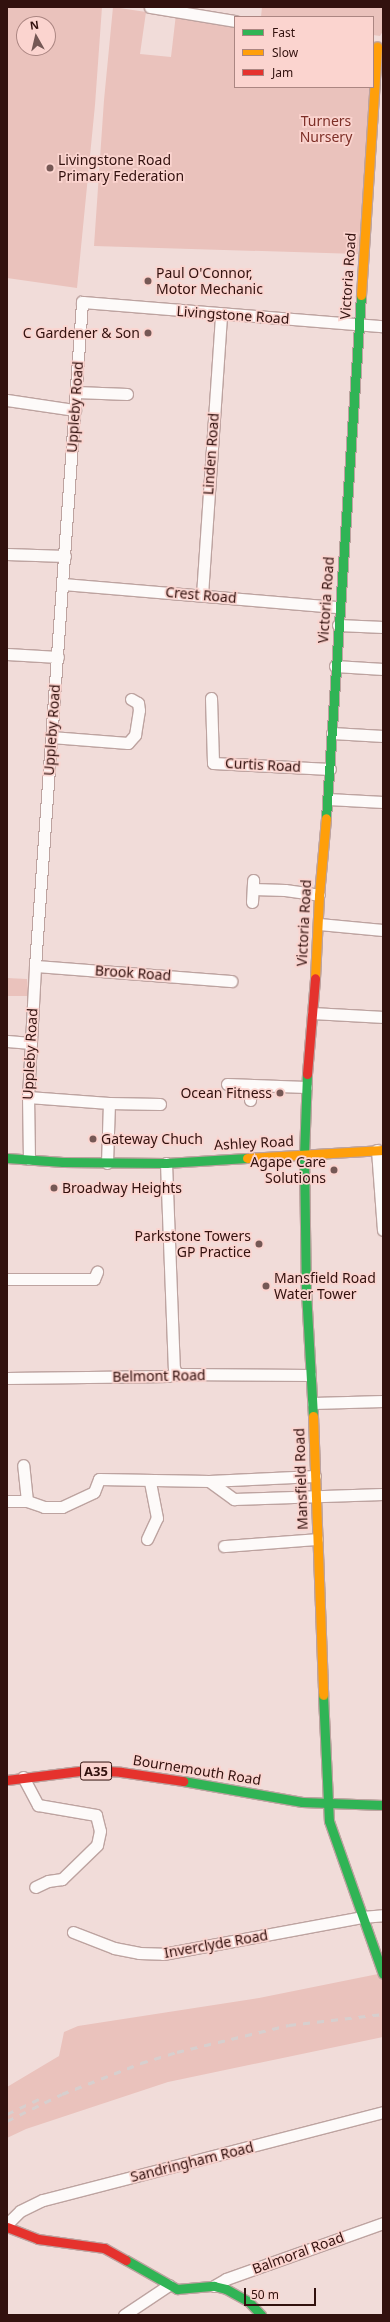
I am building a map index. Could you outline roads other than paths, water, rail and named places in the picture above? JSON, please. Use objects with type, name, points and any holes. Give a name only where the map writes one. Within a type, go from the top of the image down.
[{"type":"main road","name":"Victoria Road","points":[[304,1154],[306,1087],[319,924],[319,895],[328,799],[335,666],[378,47]]},
{"type":"main road","name":"Ashley Road","points":[[7,1158],[107,1163],[166,1162],[380,1150]]},
{"type":"main road","name":"Mansfield Road","points":[[304,1154],[306,1291],[313,1403],[315,1497],[327,1803],[329,1821],[383,1973]]},
{"type":"main road","name":"Bournemouth Road","points":[[7,1780],[87,1770],[121,1772],[185,1781],[302,1802],[383,1805]]},
{"type":"main road","points":[[7,2225],[38,2239],[104,2248],[169,2285],[185,2289],[214,2286],[226,2289],[249,2302],[261,2315]]},
{"type":"street","points":[[150,7],[234,21]]},
{"type":"street","name":"Livingstone Road","points":[[82,302],[383,326]]},
{"type":"street","name":"Uppleby Road","points":[[29,1159],[28,1098],[31,1043],[82,302]]},
{"type":"street","name":"Linden Road","points":[[202,595],[221,314]]},
{"type":"street","points":[[76,392],[127,394]]},
{"type":"street","points":[[7,400],[75,410]]},
{"type":"street","points":[[7,554],[65,556]]},
{"type":"street","name":"Crest Road","points":[[63,584],[339,607]]},
{"type":"street","points":[[338,625],[383,627]]},
{"type":"street","points":[[7,654],[58,657]]},
{"type":"street","points":[[335,666],[383,669]]},
{"type":"street","name":"Curtis Road","points":[[211,698],[213,763],[330,769]]},
{"type":"street","points":[[51,737],[128,743],[135,735],[140,710],[138,703],[130,699]]},
{"type":"street","points":[[332,733],[383,736]]},
{"type":"street","points":[[328,799],[383,802]]},
{"type":"street","points":[[252,902],[253,884],[319,895]]},
{"type":"street","points":[[319,924],[383,930]]},
{"type":"street","name":"Brook Road","points":[[36,966],[231,981]]},
{"type":"street","points":[[313,1012],[383,1017]]},
{"type":"street","points":[[7,1042],[31,1043]]},
{"type":"street","points":[[228,1084],[306,1087]]},
{"type":"street","points":[[250,1100],[251,1085]]},
{"type":"street","points":[[28,1098],[109,1103],[160,1104]]},
{"type":"street","points":[[107,1163],[109,1103]]},
{"type":"street","points":[[380,1150],[383,1230]]},
{"type":"street","points":[[166,1162],[174,1368],[177,1374]]},
{"type":"street","points":[[7,1279],[96,1279]]},
{"type":"street","name":"Belmont Road","points":[[7,1378],[168,1376],[177,1374],[310,1374]]},
{"type":"street","points":[[313,1403],[383,1402]]},
{"type":"street","points":[[23,1465],[27,1501]]},
{"type":"street","points":[[7,1501],[27,1501],[44,1507],[62,1507],[94,1492],[99,1479],[209,1481],[315,1476]]},
{"type":"street","points":[[147,1538],[157,1518],[150,1481]]},
{"type":"street","points":[[209,1481],[234,1499],[383,1494]]},
{"type":"street","points":[[224,1546],[317,1539]]},
{"type":"street","points":[[23,1777],[38,1805],[96,1815],[100,1831],[97,1845],[62,1879],[48,1881],[35,1887]]},
{"type":"street","name":"Inverclyde Road","points":[[73,1932],[114,1948],[139,1953],[163,1954],[362,1917],[383,1915]]},
{"type":"street","name":"Sandringham Road","points":[[7,2225],[20,2210],[43,2200],[383,2112]]},
{"type":"street","name":"Balmoral Road","points":[[214,2286],[226,2279],[261,2266],[383,2224]]},
{"type":"street","points":[[124,2315],[169,2285]]},
{"type":"railway","points":[[7,2121],[62,2094],[141,2063],[177,2052],[289,2025],[383,2014]]},
{"type":"railway","points":[[7,2114],[41,2098]]},
{"type":"place","name":"Livingstone Road Primary Federation","points":[[50,168]]},
{"type":"place","name":"Paul O'Connor, Motor Mechanic","points":[[148,281]]},
{"type":"place","name":"C Gardener & Son","points":[[148,333]]},
{"type":"place","name":"Ocean Fitness","points":[[280,1093]]},
{"type":"place","name":"Gateway Chuch","points":[[93,1139]]},
{"type":"place","name":"Agape Care Solutions","points":[[334,1170]]},
{"type":"place","name":"Broadway Heights","points":[[54,1188]]},
{"type":"place","name":"Parkstone Towers GP Practice","points":[[259,1244]]},
{"type":"place","name":"Mansfield Road Water Tower","points":[[266,1286]]},
{"type":"park label","name":"Turners Nursery","points":[[326,130]]}]
